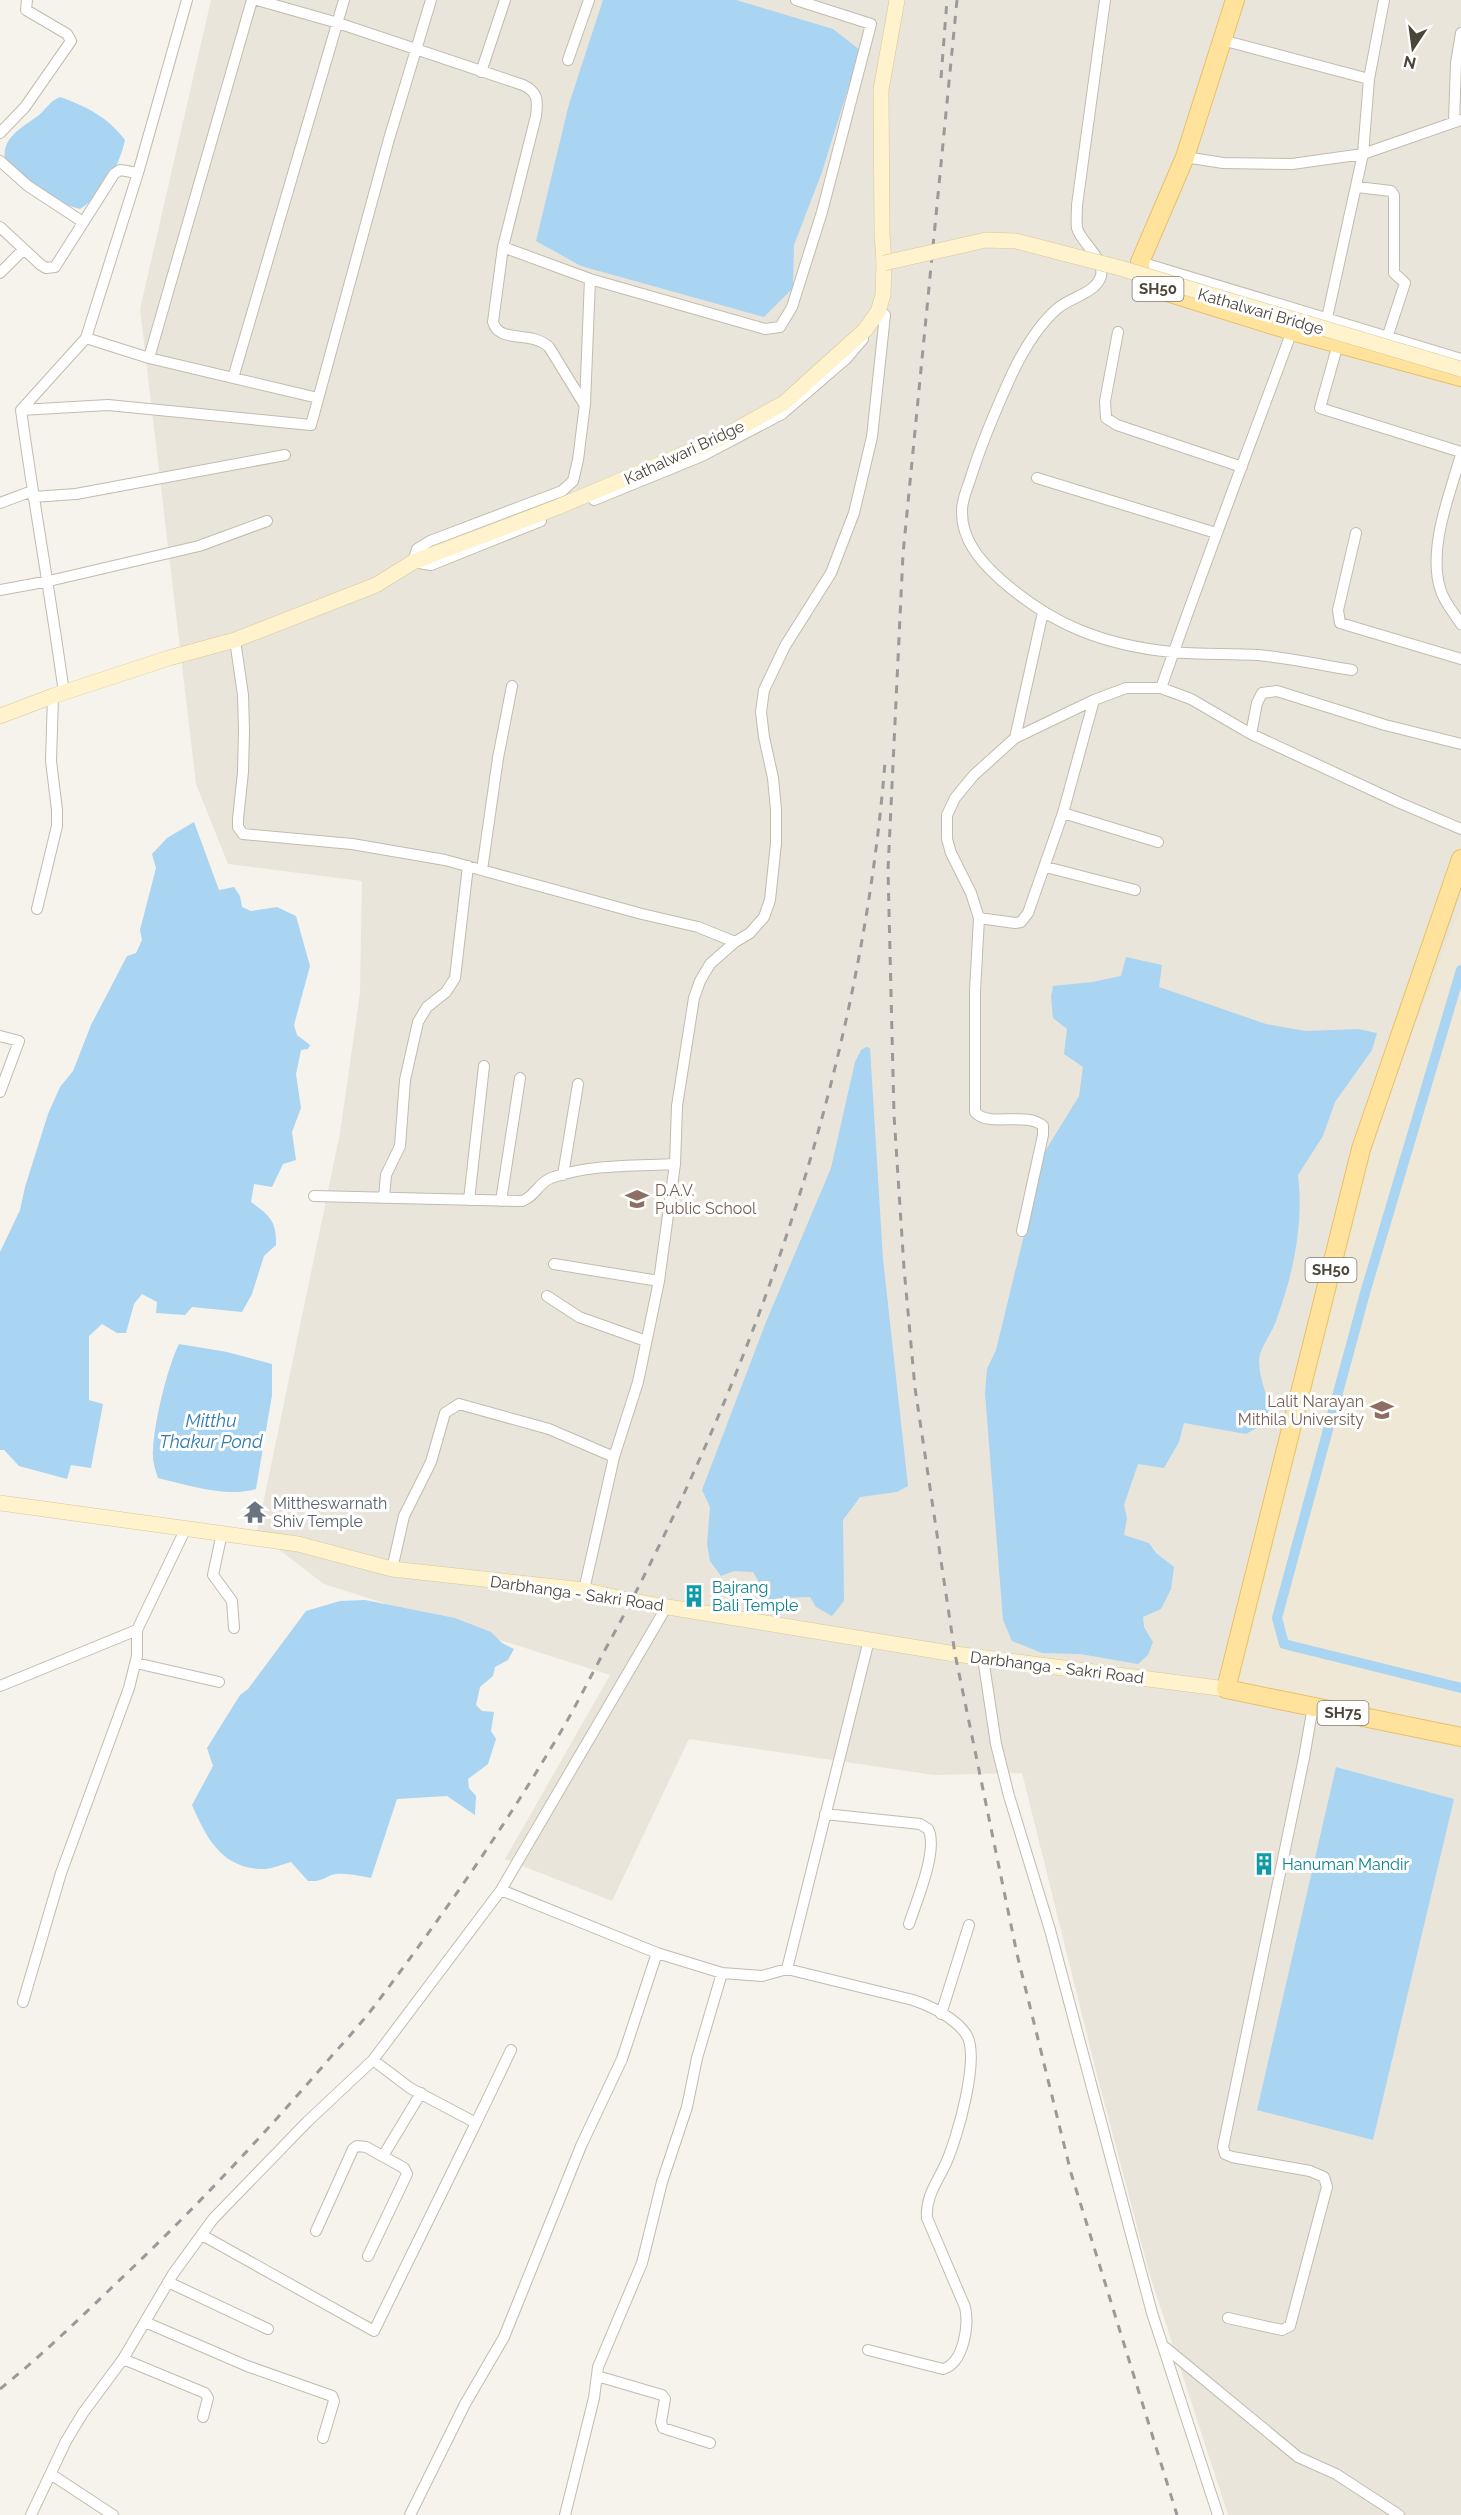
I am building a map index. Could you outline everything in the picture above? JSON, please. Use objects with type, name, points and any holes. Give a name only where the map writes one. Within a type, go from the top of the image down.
[{"type":"main road","name":"Kathalwari Bridge","points":[[0,716],[58,694],[169,658],[235,640],[376,585],[413,562],[568,503],[719,439],[784,403],[873,321],[883,295],[881,90],[897,0]]},
{"type":"main road","name":"SH50","points":[[1234,0],[1185,157],[1140,262],[1141,278],[1151,287],[1292,331],[1461,377]]},
{"type":"main road","name":"Kathalwari Bridge","points":[[884,262],[986,240],[1016,241],[1120,268],[1461,369]]},
{"type":"main road","name":"SH50","points":[[1226,1689],[1361,1149],[1461,859]]},
{"type":"main road","name":"Darbhanga - Sakri Road","points":[[0,1503],[298,1544],[392,1569],[584,1590],[667,1606],[983,1658],[1226,1689]]},
{"type":"main road","name":"SH75","points":[[1226,1689],[1461,1737]]},
{"type":"street","points":[[0,133],[25,107],[71,41],[67,34],[26,10],[27,0]]},
{"type":"street","points":[[21,410],[86,338],[138,173],[187,0]]},
{"type":"street","points":[[149,358],[252,0]]},
{"type":"street","points":[[257,0],[338,23],[524,85],[535,93],[536,116],[503,248],[494,310],[495,328],[505,335],[534,337],[542,341],[549,347],[585,404]]},
{"type":"street","points":[[232,378],[344,0]]},
{"type":"street","points":[[21,410],[108,405],[311,425],[389,139],[431,0]]},
{"type":"street","points":[[481,72],[505,0]]},
{"type":"street","points":[[568,60],[590,0]]},
{"type":"street","points":[[503,248],[590,279],[765,329],[776,329],[784,322],[792,307],[822,212],[871,24],[796,0]]},
{"type":"street","points":[[1105,0],[1077,205],[1077,227],[1101,270],[1101,276],[1097,283],[1088,290],[1058,308],[1024,347],[989,428],[962,509],[968,540],[984,564],[1021,597],[1079,632],[1121,645],[1173,652],[1258,655],[1352,670]]},
{"type":"street","points":[[1327,318],[1363,154],[1369,79],[1384,0]]},
{"type":"street","points":[[1185,157],[1223,163],[1270,165],[1363,154],[1458,121],[1461,33]]},
{"type":"street","points":[[1222,40],[1369,79]]},
{"type":"street","points":[[0,161],[28,186],[83,222]]},
{"type":"street","points":[[0,227],[41,265],[46,268],[55,267],[114,174],[120,170],[138,173]]},
{"type":"street","points":[[1357,186],[1389,190],[1394,195],[1394,273],[1405,283],[1387,338]]},
{"type":"street","points":[[0,273],[24,249]]},
{"type":"street","points":[[1140,262],[1461,359]]},
{"type":"street","points":[[584,1590],[614,1457],[638,1383],[659,1281],[675,1164],[677,1106],[694,998],[700,981],[710,964],[735,942],[750,933],[765,917],[771,891],[776,810],[762,720],[764,690],[785,646],[831,573],[854,513],[872,437],[883,351],[885,315],[846,359],[782,414],[702,456],[431,565],[413,562],[417,549],[430,542],[569,486],[576,474],[585,404],[590,279]]},
{"type":"street","points":[[1161,688],[1292,331]]},
{"type":"street","points":[[1119,332],[1105,401],[1106,418],[1117,425],[1242,467]]},
{"type":"street","points":[[86,338],[149,358],[318,398]]},
{"type":"street","points":[[1338,344],[1320,408],[1461,453],[1439,536],[1438,565],[1440,588],[1461,624]]},
{"type":"street","points":[[21,410],[49,581],[58,694],[51,760],[57,826],[37,909]]},
{"type":"street","points":[[0,503],[33,494],[76,494],[285,455]]},
{"type":"street","points":[[1037,478],[1216,533]]},
{"type":"street","points":[[0,590],[199,546],[267,521]]},
{"type":"street","points":[[1356,533],[1338,610],[1340,623],[1461,659]]},
{"type":"street","points":[[1015,738],[1043,612]]},
{"type":"street","points":[[235,640],[243,695],[243,772],[238,819],[240,831],[249,836],[352,844],[429,857],[698,927],[735,942]]},
{"type":"street","points":[[482,870],[512,686]]},
{"type":"street","points":[[1022,1231],[1044,1129],[1038,1122],[982,1118],[975,1112],[975,991],[979,918],[977,907],[951,853],[946,832],[947,815],[956,798],[974,775],[1015,738],[1094,700],[1126,688],[1161,688],[1191,699],[1251,734],[1461,829]]},
{"type":"street","points":[[1251,734],[1262,693],[1277,692],[1385,725],[1461,744]]},
{"type":"street","points":[[979,918],[1008,923],[1021,922],[1028,913],[1063,813],[1094,700]]},
{"type":"street","points":[[1063,813],[1158,842]]},
{"type":"street","points":[[384,1198],[386,1175],[400,1146],[405,1080],[418,1022],[427,1007],[446,992],[455,978],[468,866]]},
{"type":"street","points":[[1046,867],[1135,890]]},
{"type":"street","points":[[0,1036],[19,1041],[0,1092]]},
{"type":"street","points":[[469,1200],[484,1066]]},
{"type":"street","points":[[501,1201],[520,1078]]},
{"type":"street","points":[[563,1175],[578,1084]]},
{"type":"street","points":[[314,1196],[501,1201],[528,1199],[543,1182],[563,1175],[619,1166],[675,1164]]},
{"type":"street","points":[[554,1264],[659,1281]]},
{"type":"street","points":[[547,1296],[579,1317],[646,1341]]},
{"type":"street","points":[[392,1569],[404,1516],[431,1462],[445,1413],[459,1404],[549,1429],[614,1457]]},
{"type":"street","points":[[23,2002],[61,1873],[129,1688],[136,1663],[137,1630],[186,1528]]},
{"type":"street","points":[[222,1533],[213,1575],[232,1601],[234,1628]]},
{"type":"street","points":[[32,2515],[72,2431],[123,2359],[168,2282],[202,2235],[229,2201],[307,2122],[373,2060],[501,1890],[667,1606]]},
{"type":"street","points":[[0,1686],[137,1630]]},
{"type":"street","points":[[787,1969],[869,1640]]},
{"type":"street","points":[[983,1658],[996,1744],[1009,1796],[1050,1930],[1152,2313],[1218,2515]]},
{"type":"street","points":[[136,1663],[219,1682]]},
{"type":"street","points":[[1228,2318],[1282,2330],[1290,2325],[1326,2195],[1327,2182],[1320,2175],[1310,2171],[1228,2156],[1223,2148],[1304,1758],[1312,1707]]},
{"type":"street","points":[[825,1814],[920,1824],[928,1829],[931,1839],[928,1861],[909,1924]]},
{"type":"street","points":[[501,1890],[657,1953],[722,1973],[762,1976],[787,1969],[913,2000],[941,2014],[966,2034],[972,2056],[952,2150],[926,2209],[927,2218],[965,2307],[968,2317],[965,2339],[953,2364],[943,2369],[868,2350]]},
{"type":"street","points":[[941,2014],[969,1925]]},
{"type":"street","points":[[410,2515],[465,2404],[504,2337],[581,2146],[622,2059],[657,1953]]},
{"type":"street","points":[[565,2515],[594,2398],[599,2361],[642,2263],[662,2182],[687,2107],[722,1973]]},
{"type":"street","points":[[202,2235],[374,2331],[511,2050]]},
{"type":"street","points":[[373,2060],[421,2093],[476,2123]]},
{"type":"street","points":[[383,2156],[421,2093]]},
{"type":"street","points":[[315,2231],[355,2146],[362,2146],[404,2168],[407,2174],[368,2256]]},
{"type":"street","points":[[168,2282],[268,2329]]},
{"type":"street","points":[[146,2322],[247,2366],[332,2396],[334,2401],[323,2438]]},
{"type":"street","points":[[1165,2347],[1298,2457],[1336,2474],[1399,2515]]},
{"type":"street","points":[[123,2359],[205,2393],[208,2398],[203,2417]]},
{"type":"street","points":[[597,2376],[662,2395],[665,2399],[661,2422],[663,2428],[710,2443]]},
{"type":"street","points":[[52,2475],[113,2515]]},
{"type":"shaded area","points":[[211,0],[1461,0],[1461,2515],[1228,2515],[1149,2272],[1022,1773],[934,1775],[689,1739],[612,1901],[505,1859],[610,1675],[324,1584],[257,1533],[340,1133],[360,993],[362,881],[228,864],[196,784],[140,309]]},
{"type":"shaded area","name":"Lalit Narayan Mithila University","points":[[1461,905],[1461,1727],[1240,1686],[1238,1675],[1370,1145]]},
{"type":"water","points":[[603,0],[736,0],[833,29],[860,50],[822,172],[794,245],[793,288],[764,317],[581,266],[536,241],[569,104]]},
{"type":"water","points":[[60,97],[96,114],[112,125],[125,140],[119,160],[109,179],[96,196],[80,209],[49,196],[5,161],[6,146],[14,134]]},
{"type":"water","points":[[194,822],[219,890],[234,887],[240,896],[242,907],[251,911],[277,907],[296,916],[310,966],[294,1025],[297,1035],[310,1045],[308,1049],[301,1050],[296,1074],[301,1108],[292,1132],[296,1160],[283,1164],[272,1187],[254,1184],[251,1202],[271,1219],[275,1230],[276,1245],[264,1256],[252,1294],[242,1312],[192,1307],[185,1315],[156,1313],[157,1302],[142,1294],[134,1304],[126,1333],[117,1333],[102,1324],[89,1336],[89,1400],[103,1404],[91,1468],[71,1465],[67,1479],[19,1466],[4,1450],[0,1450],[0,1252],[20,1210],[48,1114],[60,1087],[73,1071],[91,1025],[127,956],[136,953],[142,940],[140,930],[156,868],[152,854],[167,838]]},
{"type":"water","points":[[1126,957],[1162,965],[1159,987],[1266,1024],[1306,1031],[1358,1029],[1377,1033],[1372,1050],[1335,1102],[1323,1136],[1298,1175],[1298,1231],[1292,1268],[1276,1321],[1259,1360],[1261,1379],[1271,1410],[1265,1423],[1246,1434],[1184,1423],[1179,1442],[1164,1468],[1138,1464],[1124,1505],[1127,1518],[1124,1535],[1149,1543],[1156,1553],[1174,1567],[1171,1589],[1161,1609],[1143,1617],[1144,1627],[1153,1642],[1148,1655],[1138,1664],[1080,1654],[1042,1653],[1012,1641],[1003,1620],[985,1393],[987,1369],[996,1350],[1044,1153],[1079,1096],[1083,1067],[1064,1054],[1067,1029],[1053,1018],[1051,997],[1053,986],[1121,976]]},
{"type":"water","points":[[866,1047],[870,1048],[883,1259],[908,1486],[897,1492],[860,1497],[843,1520],[844,1601],[832,1616],[816,1607],[810,1597],[778,1598],[761,1605],[763,1589],[753,1572],[734,1571],[721,1576],[710,1561],[707,1544],[710,1507],[702,1490],[766,1322],[831,1168],[855,1062],[861,1050]]},
{"type":"water","name":"Mitthu Thakur Pond","points":[[179,1344],[227,1352],[272,1364],[272,1395],[256,1489],[220,1491],[158,1478],[153,1457],[156,1425],[166,1381]]},
{"type":"water","points":[[365,1600],[455,1618],[491,1632],[502,1643],[514,1649],[508,1660],[495,1667],[493,1676],[480,1687],[476,1705],[482,1711],[494,1712],[491,1731],[496,1739],[488,1764],[468,1779],[469,1788],[476,1796],[475,1815],[447,1796],[397,1799],[371,1878],[336,1874],[318,1881],[308,1881],[291,1862],[264,1869],[237,1864],[218,1850],[210,1840],[192,1805],[213,1766],[207,1748],[240,1695],[248,1689],[306,1611],[340,1601]]},
{"type":"water","points":[[1336,1767],[1454,1799],[1373,2140],[1257,2110]]},
{"type":"waterway","points":[[1461,970],[1365,1293],[1277,1618],[1284,1644],[1461,1688]]},
{"type":"railway","points":[[941,78],[947,0]]},
{"type":"railway","points":[[957,0],[903,554],[888,870],[894,1115],[904,1268],[915,1388],[955,1654],[1017,1954],[1071,2173],[1177,2515]]},
{"type":"railway","points":[[0,2389],[65,2333],[178,2223],[252,2146],[359,2025],[402,1969],[511,1813],[574,1708],[663,1537],[712,1432],[755,1324],[793,1214],[826,1103],[852,990],[872,876],[885,762]]},
{"type":"place","name":"D.A.V. Public School","points":[[637,1199]]},
{"type":"place","name":"Lalit Narayan Mithila University","points":[[1382,1410]]},
{"type":"place","name":"Mittheswarnath Shiv Temple","points":[[255,1512]]},
{"type":"place","name":"Bajrang Bali Temple","points":[[694,1596]]},
{"type":"place","name":"Hanuman Mandir","points":[[1264,1864]]}]
